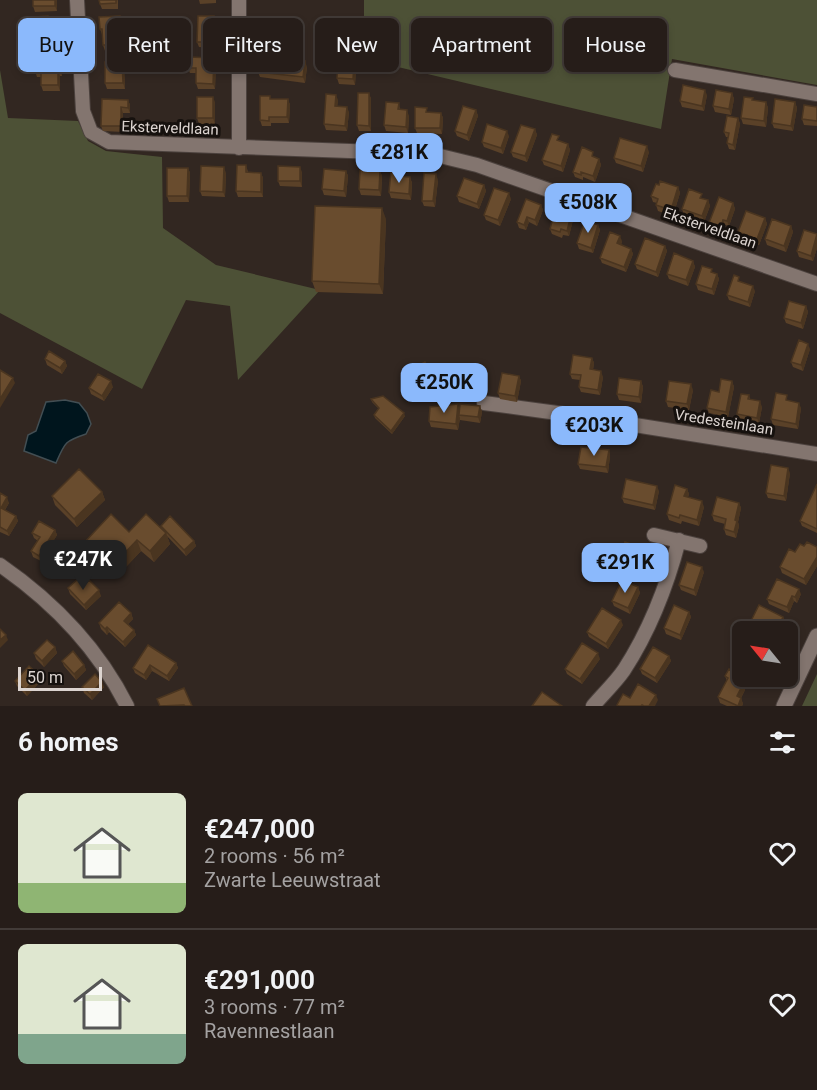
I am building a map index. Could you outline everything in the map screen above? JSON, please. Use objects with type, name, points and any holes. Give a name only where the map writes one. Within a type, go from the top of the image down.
[{"type":"main road","points":[[784,706],[817,636]]},
{"type":"street","name":"Eksterveldlaan","points":[[77,0],[83,111],[91,132],[109,142],[432,154],[477,165],[817,284]]},
{"type":"street","name":"Eksterveldlaan","points":[[239,0],[239,148]]},
{"type":"street","points":[[675,70],[817,94]]},
{"type":"street","name":"Vredesteinlaan","points":[[484,404],[572,415],[817,454]]},
{"type":"street","points":[[654,536],[700,546]]},
{"type":"street","points":[[593,706],[623,670],[654,615],[679,540]]},
{"type":"street","points":[[0,565],[44,598],[84,641],[127,706]]},
{"type":"green space","points":[[364,0],[817,0],[817,85],[672,59],[661,129],[419,72],[552,72],[552,18],[411,18],[411,70],[399,67],[399,18],[364,18]]},
{"type":"green space","points":[[0,70],[8,118],[78,121],[88,141],[106,151],[162,157],[163,228],[216,265],[320,290],[238,380],[230,306],[186,300],[142,389],[0,313]]},
{"type":"green space","points":[[817,674],[817,706],[802,706]]},
{"type":"water","points":[[65,400],[79,403],[87,413],[91,424],[86,434],[66,443],[56,463],[24,451],[28,435],[36,431],[46,402]]},
{"type":"building","points":[[33,0],[55,0],[55,6],[33,6]]},
{"type":"building","points":[[99,0],[116,0],[116,3],[100,4]]},
{"type":"building","points":[[120,16],[120,18],[107,18],[107,45],[103,45],[99,17]]},
{"type":"building","points":[[198,16],[214,16],[214,18],[203,18],[203,42],[197,42]]},
{"type":"building","points":[[191,57],[203,58],[203,72],[213,72],[213,84],[196,83],[196,68],[191,68]]},
{"type":"building","points":[[303,61],[305,61],[303,77],[258,72],[303,72]]},
{"type":"building","points":[[105,62],[107,62],[107,72],[122,72],[123,83],[105,83]]},
{"type":"building","points":[[41,72],[58,72],[58,85],[41,85]]},
{"type":"building","points":[[337,72],[353,72],[353,79],[337,78]]},
{"type":"building","points":[[683,85],[705,90],[702,106],[680,101]]},
{"type":"building","points":[[716,90],[732,93],[729,109],[713,106]]},
{"type":"building","points":[[358,93],[369,93],[369,126],[357,125]]},
{"type":"building","points":[[326,94],[336,95],[335,106],[347,107],[345,126],[324,124]]},
{"type":"building","points":[[260,96],[270,96],[270,99],[288,99],[287,117],[269,117],[269,121],[260,120]]},
{"type":"building","points":[[197,97],[213,97],[213,118],[197,118]]},
{"type":"building","points":[[744,97],[766,102],[764,121],[741,118]]},
{"type":"building","points":[[102,99],[128,100],[128,108],[121,107],[121,126],[101,126]]},
{"type":"building","points":[[775,99],[795,102],[791,126],[772,123]]},
{"type":"building","points":[[386,102],[399,103],[398,109],[407,110],[406,127],[384,125]]},
{"type":"building","points":[[804,105],[817,107],[817,121],[802,119]]},
{"type":"building","points":[[463,106],[476,110],[467,135],[455,131]]},
{"type":"building","points":[[415,107],[427,108],[426,112],[441,113],[440,128],[415,128]]},
{"type":"building","points":[[727,116],[738,118],[733,145],[727,143],[729,133],[724,132]]},
{"type":"building","points":[[487,124],[507,131],[501,148],[482,142]]},
{"type":"building","points":[[521,125],[535,129],[525,156],[511,152]]},
{"type":"building","points":[[552,134],[559,136],[557,140],[568,144],[561,166],[542,160]]},
{"type":"building","points":[[620,138],[647,146],[641,166],[614,158]]},
{"type":"building","points":[[582,147],[593,152],[592,156],[599,159],[593,176],[573,172]]},
{"type":"building","points":[[237,165],[246,165],[246,172],[261,173],[261,192],[236,191]]},
{"type":"building","points":[[201,166],[224,167],[223,192],[200,191]]},
{"type":"building","points":[[278,166],[300,167],[300,181],[278,181]]},
{"type":"building","points":[[167,168],[188,168],[187,196],[167,196]]},
{"type":"building","points":[[324,169],[346,171],[344,191],[322,189]]},
{"type":"building","points":[[360,170],[380,171],[379,190],[359,189]]},
{"type":"building","points":[[391,171],[398,172],[398,176],[410,177],[409,194],[389,192]]},
{"type":"building","points":[[424,173],[436,174],[433,201],[422,201]]},
{"type":"building","points":[[464,178],[484,185],[477,204],[457,196]]},
{"type":"building","points":[[660,181],[678,187],[671,210],[656,205],[658,199],[651,196],[656,184],[659,185]]},
{"type":"building","points":[[494,188],[509,193],[498,220],[484,215]]},
{"type":"building","points":[[689,189],[702,194],[700,198],[708,200],[702,216],[682,209]]},
{"type":"building","points":[[719,197],[733,203],[727,221],[723,220],[721,227],[709,223]]},
{"type":"building","points":[[526,199],[541,205],[535,220],[527,217],[524,225],[517,222]]},
{"type":"building","points":[[315,206],[382,208],[379,284],[312,281]]},
{"type":"building","points":[[555,210],[571,215],[567,231],[561,229],[560,232],[550,229]]},
{"type":"building","points":[[746,211],[765,218],[757,239],[738,232]]},
{"type":"building","points":[[772,219],[791,226],[784,246],[765,239]]},
{"type":"building","points":[[585,220],[598,225],[591,248],[577,243]]},
{"type":"building","points":[[804,230],[817,234],[811,256],[797,251]]},
{"type":"building","points":[[610,232],[620,236],[617,243],[631,249],[624,267],[600,258]]},
{"type":"building","points":[[645,238],[665,246],[656,272],[635,264]]},
{"type":"building","points":[[674,253],[693,261],[686,280],[667,274]]},
{"type":"building","points":[[702,266],[712,269],[711,272],[717,274],[712,289],[696,284]]},
{"type":"building","points":[[734,275],[739,277],[738,281],[753,286],[748,302],[727,295]]},
{"type":"building","points":[[789,301],[806,306],[801,323],[784,318]]},
{"type":"building","points":[[799,340],[808,344],[801,365],[791,362]]},
{"type":"building","points":[[49,351],[65,361],[60,368],[45,359]]},
{"type":"building","points":[[573,355],[592,358],[590,369],[601,371],[598,390],[579,387],[581,375],[570,374]]},
{"type":"building","points":[[425,362],[438,386],[421,395],[408,371]]},
{"type":"building","points":[[0,370],[13,378],[0,399]]},
{"type":"building","points":[[502,373],[519,376],[515,396],[498,393]]},
{"type":"building","points":[[98,374],[111,381],[102,396],[89,388]]},
{"type":"building","points":[[619,378],[641,381],[639,397],[617,394]]},
{"type":"building","points":[[721,379],[732,381],[726,412],[707,408],[711,390],[719,392]]},
{"type":"building","points":[[669,381],[691,384],[687,404],[666,401]]},
{"type":"building","points":[[776,393],[787,395],[786,400],[799,403],[796,424],[771,419]]},
{"type":"building","points":[[741,394],[749,395],[748,399],[760,401],[757,418],[737,414]]},
{"type":"building","points":[[383,396],[404,413],[391,431],[374,415],[379,408],[371,399]]},
{"type":"building","points":[[458,404],[456,424],[429,421],[430,407]]},
{"type":"building","points":[[460,404],[480,406],[478,417],[459,415]]},
{"type":"building","points":[[581,447],[609,450],[606,467],[578,464]]},
{"type":"building","points":[[771,465],[788,468],[784,496],[766,493]]},
{"type":"building","points":[[79,469],[102,492],[74,519],[52,496]]},
{"type":"building","points":[[626,479],[657,486],[653,505],[622,498]]},
{"type":"building","points":[[817,484],[817,529],[800,521]]},
{"type":"building","points":[[675,485],[687,489],[684,496],[702,501],[697,520],[667,514]]},
{"type":"building","points":[[0,493],[7,497],[1,508],[16,516],[7,531],[0,527]]},
{"type":"building","points":[[717,497],[739,503],[734,532],[724,529],[726,519],[712,515]]},
{"type":"building","points":[[111,514],[129,532],[146,514],[166,533],[150,551],[137,540],[120,558],[104,543],[94,554],[83,544]]},
{"type":"building","points":[[170,516],[194,541],[184,550],[161,526]]},
{"type":"building","points":[[39,521],[55,530],[39,556],[31,551],[40,537],[32,533]]},
{"type":"building","points":[[625,542],[650,550],[642,572],[618,564]]},
{"type":"building","points":[[807,542],[817,547],[817,557],[804,579],[780,567],[789,549],[795,552],[800,544],[804,546]]},
{"type":"building","points":[[687,562],[702,567],[694,590],[679,585]]},
{"type":"building","points":[[79,578],[85,584],[89,580],[99,590],[84,605],[68,588]]},
{"type":"building","points":[[777,579],[799,589],[795,597],[792,596],[787,607],[767,599]]},
{"type":"building","points":[[622,580],[638,587],[628,608],[612,601]]},
{"type":"building","points":[[119,602],[131,613],[124,621],[134,630],[123,642],[107,627],[105,629],[99,623]]},
{"type":"building","points":[[674,605],[689,612],[680,635],[664,628]]},
{"type":"building","points":[[759,605],[783,617],[781,621],[752,619]]},
{"type":"building","points":[[602,608],[621,620],[606,644],[587,632]]},
{"type":"building","points":[[0,629],[6,635],[0,640]]},
{"type":"building","points":[[47,640],[55,647],[42,661],[34,653]]},
{"type":"building","points":[[582,643],[598,653],[580,679],[565,669]]},
{"type":"building","points":[[148,645],[176,663],[167,676],[150,665],[144,675],[133,668]]},
{"type":"building","points":[[653,647],[669,656],[655,678],[640,669]]},
{"type":"building","points":[[73,651],[84,665],[74,674],[62,661]]},
{"type":"building","points":[[29,666],[39,675],[25,690],[15,681]]},
{"type":"building","points":[[729,669],[732,670],[732,687],[742,687],[737,696],[741,698],[738,706],[718,697],[728,678],[725,676]]},
{"type":"building","points":[[95,674],[102,682],[90,694],[82,687]]},
{"type":"building","points":[[638,684],[656,695],[649,706],[617,705],[623,694],[630,698]]},
{"type":"building","points":[[184,688],[192,706],[160,706],[157,699]]},
{"type":"building","points":[[542,692],[562,706],[532,706]]}]
